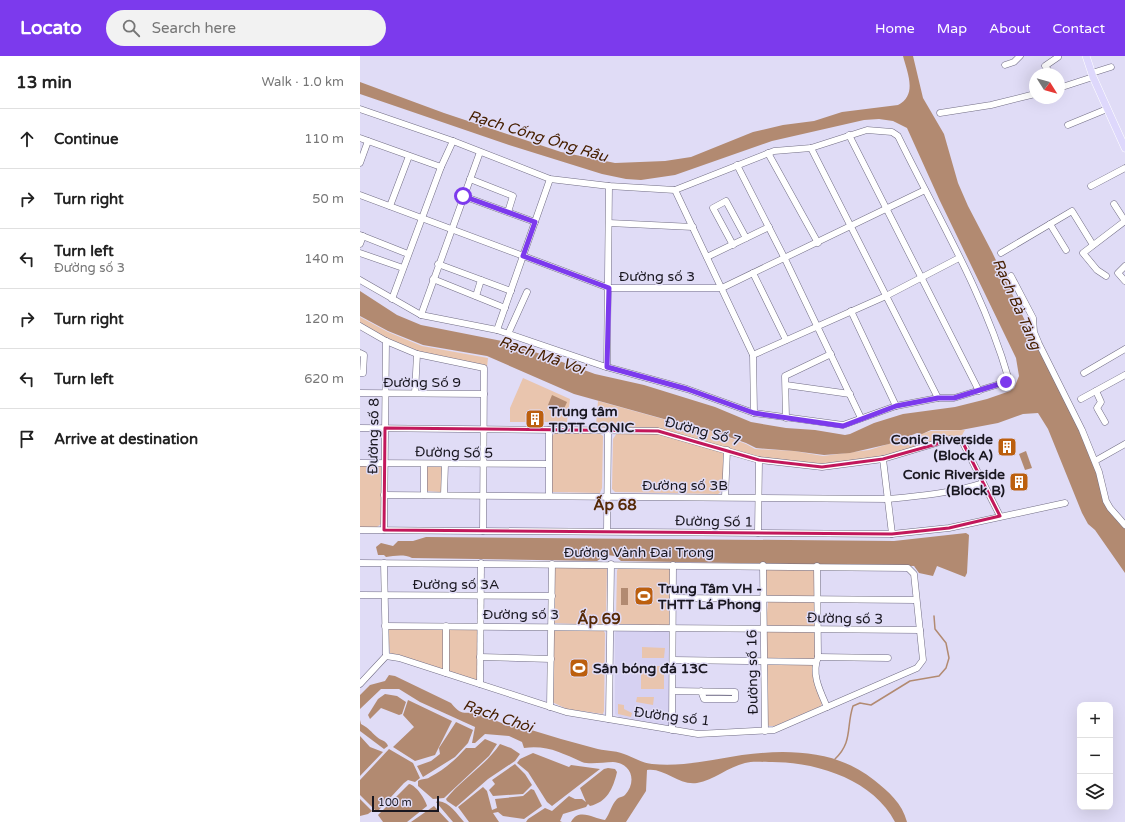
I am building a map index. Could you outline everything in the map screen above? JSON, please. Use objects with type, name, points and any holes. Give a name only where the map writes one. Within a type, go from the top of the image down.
[{"type":"main road","points":[[1086,56],[1092,75],[1125,148]]},
{"type":"street","points":[[1005,65],[1014,62],[1020,56]]},
{"type":"street","points":[[1046,68],[1045,66],[1058,57]]},
{"type":"street","points":[[1065,85],[1110,67]]},
{"type":"street","points":[[940,113],[991,105],[1029,96]]},
{"type":"street","points":[[360,109],[453,141],[550,180],[609,186],[675,190],[774,151],[811,148],[867,130],[892,132],[898,136],[959,258],[998,342],[1008,377],[1006,382],[979,391],[954,398],[938,398],[896,406],[843,426],[786,418],[754,413],[687,389],[607,367],[497,330],[420,315],[360,280]]},
{"type":"street","points":[[1068,125],[1107,109]]},
{"type":"street","points":[[849,135],[979,391]]},
{"type":"street","points":[[360,138],[441,167]]},
{"type":"street","points":[[360,163],[368,141]]},
{"type":"street","points":[[392,299],[421,218],[453,141]]},
{"type":"street","points":[[811,148],[938,398]]},
{"type":"street","points":[[420,315],[480,152]]},
{"type":"street","points":[[768,153],[818,243]]},
{"type":"street","points":[[390,206],[409,156]]},
{"type":"street","points":[[737,165],[785,259],[861,418]]},
{"type":"street","points":[[1091,186],[1125,168]]},
{"type":"street","points":[[470,179],[513,196],[508,212]]},
{"type":"street","points":[[497,330],[550,180]]},
{"type":"street","points":[[607,367],[609,186]]},
{"type":"street","points":[[675,190],[753,355],[754,413]]},
{"type":"street","name":"Đường số 3","points":[[360,195],[609,288],[722,288],[785,259],[925,190]]},
{"type":"street","points":[[463,196],[535,222]]},
{"type":"street","points":[[733,245],[713,208],[726,200],[746,238]]},
{"type":"street","points":[[1106,276],[1096,270],[1083,253],[1125,221],[1114,204]]},
{"type":"street","points":[[1001,253],[1072,211],[1093,245]]},
{"type":"street","points":[[609,223],[693,227]]},
{"type":"street","points":[[1050,224],[1066,250]]},
{"type":"street","points":[[707,257],[769,227]]},
{"type":"street","points":[[360,244],[362,236],[408,254]]},
{"type":"street","points":[[360,253],[403,268]]},
{"type":"street","points":[[753,355],[886,296],[959,258]]},
{"type":"street","points":[[438,264],[511,291]]},
{"type":"street","points":[[1125,266],[1118,273],[1125,281]]},
{"type":"street","points":[[754,273],[786,340]]},
{"type":"street","points":[[1011,276],[1033,318],[1034,332],[1039,344],[1082,430],[1095,461],[1106,501],[1110,508],[1125,525]]},
{"type":"street","points":[[433,278],[505,308]]},
{"type":"street","points":[[476,296],[482,280]]},
{"type":"street","points":[[508,334],[526,292]]},
{"type":"street","points":[[851,311],[896,406]]},
{"type":"street","points":[[360,326],[386,341],[417,354],[484,368],[483,531]]},
{"type":"street","name":"Đường số 8","points":[[384,530],[386,341]]},
{"type":"street","points":[[1084,373],[1125,349]]},
{"type":"street","points":[[360,353],[364,355],[363,373],[360,373]]},
{"type":"street","points":[[415,394],[417,354]]},
{"type":"street","points":[[786,418],[786,376],[831,354]]},
{"type":"street","points":[[1081,399],[1125,375]]},
{"type":"street","points":[[786,385],[850,394]]},
{"type":"street","points":[[1096,391],[1101,402],[1096,408],[1105,422]]},
{"type":"street","name":"Đường Số 9","points":[[360,393],[484,394]]},
{"type":"street","name":"Đường Số 7","points":[[360,428],[658,431],[759,460],[822,468],[883,459],[950,439],[962,442],[983,483]]},
{"type":"street","points":[[549,430],[549,496]]},
{"type":"street","points":[[607,531],[608,430]]},
{"type":"street","points":[[1095,461],[1125,444]]},
{"type":"street","points":[[725,497],[728,450]]},
{"type":"street","points":[[883,459],[892,534]]},
{"type":"street","points":[[758,533],[759,460]]},
{"type":"street","name":"Đường Số 5","points":[[360,462],[424,464],[548,464]]},
{"type":"street","points":[[424,464],[424,495]]},
{"type":"street","points":[[444,495],[445,464]]},
{"type":"street","points":[[983,483],[1000,516]]},
{"type":"street","name":"Đường số 3B","points":[[384,495],[888,499],[930,496],[983,483]]},
{"type":"street","name":"Đường Số 1","points":[[360,530],[892,534],[949,528],[1065,503]]},
{"type":"street","name":"Đường Vành Đai Trong","points":[[360,562],[817,566],[908,568],[914,574]]},
{"type":"street","points":[[360,684],[386,656],[384,563]]},
{"type":"street","points":[[480,684],[481,563]]},
{"type":"street","points":[[550,707],[552,564]]},
{"type":"street","points":[[609,719],[612,564]]},
{"type":"street","points":[[672,730],[673,565]]},
{"type":"street","name":"Đường số 16","points":[[762,565],[765,731]]},
{"type":"street","points":[[817,566],[818,599],[816,682],[827,707]]},
{"type":"street","name":"Đường số 1","points":[[386,656],[399,658],[566,712],[698,734],[774,730],[917,668],[923,660],[914,574]]},
{"type":"street","name":"Đường số 3A","points":[[360,595],[552,596]]},
{"type":"street","points":[[673,598],[916,600]]},
{"type":"street","name":"Đường số 3","points":[[385,626],[551,626],[920,630]]},
{"type":"street","points":[[446,626],[446,673]]},
{"type":"street","points":[[480,657],[551,659]]},
{"type":"street","points":[[673,660],[764,662],[817,659],[888,658]]},
{"type":"street","points":[[673,691],[701,691],[735,692],[735,699],[704,699],[701,691]]},
{"type":"highlighted area","points":[[385,428],[658,431],[759,460],[822,467],[883,459],[955,439],[962,441],[1000,516],[949,528],[892,534],[384,530]]},
{"type":"shaded area","points":[[360,317],[388,332],[422,346],[488,358],[487,367],[480,364],[428,355],[386,338],[360,323]]},
{"type":"shaded area","points":[[523,378],[570,399],[567,422],[510,422],[510,408]]},
{"type":"shaded area","points":[[598,401],[677,423],[692,424],[746,444],[755,449],[794,451],[823,456],[869,450],[931,431],[965,430],[962,435],[941,438],[882,457],[822,465],[759,458],[658,428],[599,427],[596,424]]},
{"type":"shaded area","points":[[555,433],[599,433],[603,436],[602,488],[600,493],[552,492],[551,437]]},
{"type":"shaded area","points":[[617,433],[656,433],[724,452],[723,490],[718,494],[615,492],[612,489],[613,439]]},
{"type":"shaded area","points":[[360,465],[382,466],[381,524],[377,527],[360,527]]},
{"type":"shaded area","points":[[440,466],[442,468],[442,491],[440,492],[427,491],[427,467]]},
{"type":"shaded area","points":[[554,567],[607,568],[606,618],[601,625],[553,623]]},
{"type":"shaded area","name":"Trung Tâm VH - THTT Lá Phong","points":[[618,568],[671,568],[671,626],[618,624],[616,619]]},
{"type":"shaded area","points":[[766,569],[816,569],[815,595],[813,597],[766,597],[764,573]]},
{"type":"shaded area","points":[[768,601],[814,601],[816,603],[815,626],[769,626],[766,624]]},
{"type":"shaded area","points":[[389,629],[444,629],[444,669],[441,670],[390,653]]},
{"type":"shaded area","points":[[449,629],[478,629],[477,680],[450,673],[448,668]]},
{"type":"shaded area","name":"Sân bóng đá 13C","points":[[554,630],[603,630],[605,633],[603,714],[567,709],[552,702]]},
{"type":"shaded area","points":[[617,630],[670,631],[669,726],[620,718],[615,714],[615,633]]},
{"type":"shaded area","points":[[768,631],[815,632],[816,656],[814,660],[767,659],[766,633]]},
{"type":"shaded area","points":[[642,647],[665,648],[664,658],[642,658]]},
{"type":"shaded area","points":[[811,663],[822,703],[821,706],[775,726],[769,726],[767,724],[767,665]]},
{"type":"shaded area","points":[[641,666],[664,666],[664,689],[641,689]]},
{"type":"shaded area","points":[[637,697],[654,697],[653,705],[636,702]]},
{"type":"shaded area","points":[[618,704],[624,705],[624,709],[632,713],[631,717],[618,714]]},
{"type":"water","name":"Rạch Bà Tàng","points":[[903,56],[913,56],[923,98],[944,134],[958,183],[968,206],[1079,428],[1099,479],[1107,506],[1125,529],[1125,573],[1095,530],[1088,524],[1082,513],[1048,429],[1038,413],[1023,414],[998,423],[961,430],[931,430],[922,434],[917,433],[889,444],[850,453],[824,455],[756,448],[692,424],[664,419],[574,394],[487,356],[423,345],[388,331],[360,316],[360,291],[397,315],[421,325],[507,342],[595,374],[644,385],[715,407],[751,422],[845,435],[874,423],[903,414],[955,407],[987,399],[1010,391],[1014,388],[1019,376],[1016,358],[940,201],[907,128],[893,121],[879,119],[864,120],[772,141],[675,175],[641,180],[626,179],[602,174],[509,145],[360,94],[360,82],[444,113],[561,152],[615,163],[665,161],[691,157],[753,132],[783,125],[814,121],[842,112],[898,105],[904,101],[908,95],[910,83]]},
{"type":"water","points":[[552,395],[567,402],[563,411],[548,405]]},
{"type":"water","points":[[1026,451],[1032,468],[1025,470],[1019,454]]},
{"type":"water","points":[[966,533],[969,535],[967,573],[965,577],[937,566],[933,576],[919,573],[914,566],[621,561],[615,556],[607,555],[597,561],[412,558],[402,556],[386,557],[384,555],[378,555],[376,547],[381,543],[393,546],[398,541],[413,541],[426,537],[894,541]]},
{"type":"water","points":[[621,588],[628,588],[628,605],[621,605]]},
{"type":"water","points":[[389,675],[395,676],[451,703],[461,712],[479,714],[504,724],[522,727],[598,749],[613,751],[648,763],[663,765],[686,764],[742,755],[777,752],[794,752],[828,757],[860,770],[880,784],[902,809],[907,822],[895,822],[885,807],[872,794],[857,784],[823,769],[786,763],[748,762],[697,783],[684,782],[659,771],[647,770],[646,791],[626,822],[571,822],[578,815],[587,815],[605,820],[615,801],[625,795],[629,790],[631,784],[631,774],[628,769],[619,763],[585,763],[547,749],[533,747],[524,748],[522,742],[509,736],[485,734],[475,743],[472,743],[475,727],[420,702],[399,689],[381,689],[360,709],[360,695],[370,685],[385,681]]},
{"type":"water","points":[[385,694],[397,696],[406,702],[402,714],[399,715],[381,708],[370,719],[368,715],[378,699]]},
{"type":"water","points":[[408,700],[452,721],[435,755],[415,761],[393,747],[414,727],[403,715]]},
{"type":"water","points":[[360,720],[361,724],[388,746],[384,749],[360,731]]},
{"type":"water","points":[[456,722],[473,730],[468,743],[455,757],[423,777],[417,766],[431,761],[440,754],[439,748]]},
{"type":"water","points":[[360,736],[370,747],[383,752],[360,776]]},
{"type":"water","points":[[485,739],[497,744],[489,756],[444,798],[433,799],[418,786],[418,781],[440,771],[450,764],[466,748],[475,748]]},
{"type":"water","points":[[500,744],[511,748],[520,754],[515,761],[488,779],[456,807],[447,801],[446,799],[452,792],[494,752]]},
{"type":"water","points":[[389,749],[413,763],[420,778],[415,782],[408,780],[404,783],[377,812],[360,795],[360,780]]},
{"type":"water","points":[[533,753],[569,767],[571,765],[600,769],[552,806],[547,802],[528,772],[517,763],[520,759]]},
{"type":"water","points":[[515,764],[525,774],[532,785],[523,794],[493,796],[489,790],[495,784],[492,780]]},
{"type":"water","points":[[604,769],[615,769],[617,772],[611,789],[601,801],[590,806],[588,804],[586,807],[563,814],[560,821],[562,822],[526,822],[528,819],[545,808],[552,811],[569,796],[575,799],[582,799],[586,802],[580,788]]},
{"type":"water","points":[[409,784],[420,793],[427,806],[407,822],[383,822],[378,815]]},
{"type":"water","points":[[483,787],[487,791],[492,810],[497,808],[495,799],[523,796],[531,789],[534,790],[542,806],[524,819],[503,816],[498,812],[493,813],[499,822],[469,822],[458,807]]},
{"type":"water","points":[[360,799],[372,811],[368,814],[360,816]]},
{"type":"water","points":[[438,801],[450,806],[464,822],[453,822],[436,802]]},
{"type":"water","points":[[434,806],[449,822],[411,822]]},
{"type":"waterway","points":[[835,759],[841,753],[847,740],[853,706],[860,703],[871,705],[910,681],[939,676],[946,668],[949,658],[946,643],[935,629],[934,616]]},
{"type":"place","name":"Trung tâm TDTT CONIC","points":[[535,419]]},
{"type":"place","name":"Conic Riverside (Block A)","points":[[1007,447]]},
{"type":"place","name":"Conic Riverside (Block B)","points":[[1019,482]]},
{"type":"place","name":"Trung Tâm VH - THTT Lá Phong","points":[[644,596]]},
{"type":"place","name":"Sân bóng đá 13C","points":[[579,668]]},
{"type":"district","name":"Ấp 68","points":[[615,505]]},
{"type":"district","name":"Ấp 69","points":[[599,619]]},
{"type":"route","points":[[463,196],[535,222],[523,256],[609,288],[607,367],[687,389],[754,413],[843,426],[896,406],[938,398],[954,398],[1006,382]]},
{"type":"water label","name":"Rạch Cống Ông Râu","points":[[538,136]]},
{"type":"water label","name":"Rạch Mã Voi","points":[[542,355]]},
{"type":"water label","name":"Rạch Chòi","points":[[498,716]]}]
